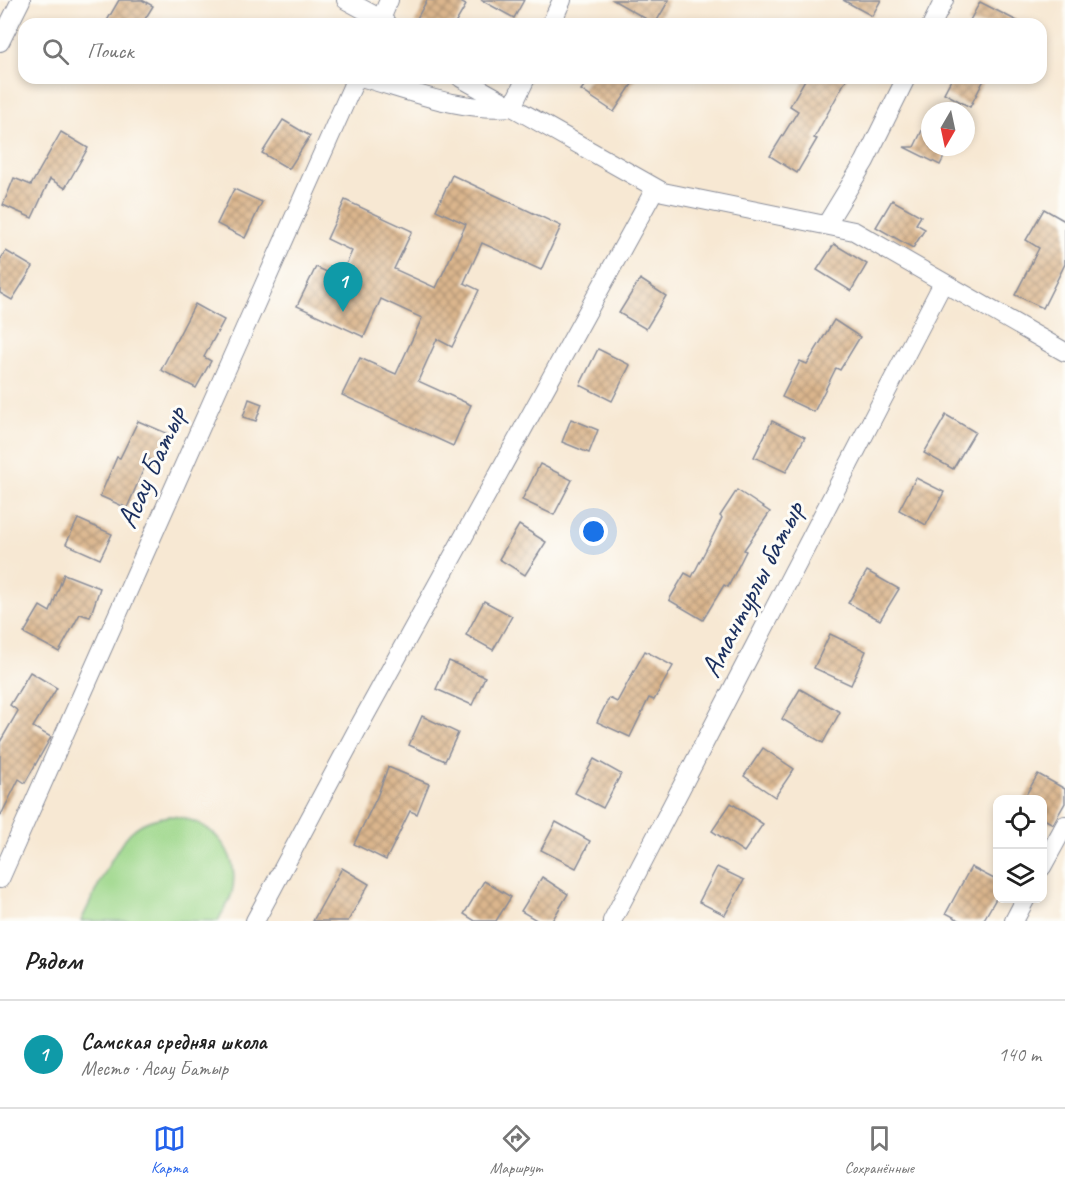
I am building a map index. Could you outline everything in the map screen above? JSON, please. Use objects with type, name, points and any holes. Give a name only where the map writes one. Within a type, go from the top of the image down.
[{"type":"street","points":[[0,42],[21,0]]},
{"type":"street","points":[[346,0],[375,18]]},
{"type":"street","points":[[383,18],[389,0]]},
{"type":"street","points":[[554,18],[562,0]]},
{"type":"street","points":[[935,18],[944,0]]},
{"type":"street","name":"Асау Батыр","points":[[0,879],[353,84]]},
{"type":"street","points":[[385,84],[457,105],[492,109],[512,107]]},
{"type":"street","points":[[472,84],[655,189],[854,231],[1065,352]]},
{"type":"street","points":[[512,107],[523,84]]},
{"type":"street","points":[[826,225],[865,161],[903,84]]},
{"type":"street","points":[[255,921],[655,189]]},
{"type":"street","name":"Амантурлы батыр","points":[[612,921],[943,283]]},
{"type":"street","points":[[1047,858],[1065,825]]},
{"type":"street","points":[[1014,921],[1023,903]]},
{"type":"green space","points":[[170,816],[198,823],[219,839],[227,850],[234,877],[228,903],[218,921],[81,921],[104,873],[125,838],[145,822]]},
{"type":"building","points":[[119,0],[142,0],[153,6],[146,18],[108,18]]},
{"type":"building","points":[[427,0],[457,0],[466,5],[458,18],[417,18]]},
{"type":"building","points":[[481,0],[524,0],[514,18]]},
{"type":"building","points":[[613,0],[669,0],[658,18],[644,18]]},
{"type":"building","points":[[843,0],[881,0],[872,16]]},
{"type":"building","points":[[980,2],[1011,18],[971,18]]},
{"type":"building","points":[[586,84],[632,84],[614,112],[581,90]]},
{"type":"building","points":[[803,84],[844,84],[814,138],[817,139],[797,173],[770,156],[798,111],[790,106]]},
{"type":"building","points":[[949,84],[982,84],[973,102],[961,102],[944,93]]},
{"type":"building","points":[[283,120],[310,136],[289,169],[262,153]]},
{"type":"building","points":[[61,132],[88,148],[65,188],[50,179],[32,218],[3,205],[14,178],[31,185]]},
{"type":"building","points":[[921,133],[921,156],[904,147],[914,147]]},
{"type":"building","points":[[922,156],[944,156],[940,165]]},
{"type":"building","points":[[452,175],[561,226],[541,270],[482,243],[464,283],[479,290],[452,347],[437,339],[418,381],[471,405],[453,446],[342,395],[360,358],[396,374],[422,318],[381,299],[364,337],[297,306],[316,267],[340,278],[352,251],[327,239],[345,200],[412,231],[394,269],[436,288],[466,224],[436,210]]},
{"type":"building","points":[[234,189],[262,202],[245,238],[217,224]]},
{"type":"building","points":[[892,200],[921,216],[916,224],[925,229],[913,248],[876,227]]},
{"type":"building","points":[[1044,209],[1065,221],[1065,264],[1043,308],[1015,295],[1039,248],[1026,240]]},
{"type":"building","points":[[834,244],[867,264],[851,291],[817,270]]},
{"type":"building","points":[[6,251],[33,267],[12,300],[0,293],[0,260]]},
{"type":"building","points":[[640,279],[666,296],[646,329],[619,313]]},
{"type":"building","points":[[195,304],[224,320],[204,357],[211,361],[196,388],[161,370]]},
{"type":"building","points":[[834,320],[860,337],[840,370],[836,368],[814,412],[782,397],[800,361],[807,364]]},
{"type":"building","points":[[598,349],[630,365],[612,401],[580,385]]},
{"type":"building","points":[[249,399],[262,404],[256,421],[243,417]]},
{"type":"building","points":[[946,415],[975,432],[953,469],[924,453]]},
{"type":"building","points":[[571,419],[598,430],[589,453],[562,442]]},
{"type":"building","points":[[138,421],[173,436],[160,465],[148,459],[127,508],[100,496],[117,457],[120,458]]},
{"type":"building","points":[[772,421],[805,437],[786,472],[754,457]]},
{"type":"building","points":[[540,464],[572,480],[554,515],[522,500]]},
{"type":"building","points":[[916,478],[944,492],[926,525],[899,510]]},
{"type":"building","points":[[737,490],[770,512],[744,550],[746,551],[728,587],[724,585],[703,620],[669,600],[685,573],[692,577],[722,518],[720,516]]},
{"type":"building","points":[[78,519],[112,534],[100,559],[66,544]]},
{"type":"building","points":[[519,525],[546,542],[525,575],[499,559]]},
{"type":"building","points":[[867,571],[899,589],[880,620],[848,603]]},
{"type":"building","points":[[64,574],[100,588],[90,617],[80,614],[59,652],[24,633],[40,606],[50,612]]},
{"type":"building","points":[[484,601],[512,616],[493,650],[466,635]]},
{"type":"building","points":[[830,634],[866,651],[851,685],[814,668]]},
{"type":"building","points":[[645,651],[673,666],[654,700],[649,698],[630,737],[597,722],[609,698],[617,702]]},
{"type":"building","points":[[449,661],[485,677],[472,705],[436,689]]},
{"type":"building","points":[[30,672],[57,688],[33,727],[51,737],[25,783],[19,779],[0,817],[0,742],[18,711],[10,705]]},
{"type":"building","points":[[800,689],[840,712],[823,743],[782,719]]},
{"type":"building","points":[[422,716],[458,733],[445,761],[409,745]]},
{"type":"building","points":[[763,748],[794,769],[775,797],[744,776]]},
{"type":"building","points":[[594,759],[621,774],[603,808],[575,793]]},
{"type":"building","points":[[388,767],[429,784],[417,814],[410,811],[386,860],[354,844],[377,797]]},
{"type":"building","points":[[1038,774],[1065,789],[1065,803],[1053,824],[1047,821],[1047,795],[1026,795]]},
{"type":"building","points":[[731,803],[763,824],[744,852],[712,831]]},
{"type":"building","points":[[556,822],[590,841],[576,868],[541,850]]},
{"type":"building","points":[[717,867],[744,880],[725,915],[699,902]]},
{"type":"building","points":[[971,867],[993,878],[993,903],[983,921],[961,921],[946,913]]},
{"type":"building","points":[[342,868],[369,884],[348,921],[313,921]]},
{"type":"building","points":[[542,877],[568,894],[552,921],[538,921],[521,911]]},
{"type":"building","points":[[484,881],[511,897],[496,921],[475,921],[464,914]]},
{"type":"place","name":"Самская средняя школа","points":[[343,312]]}]
